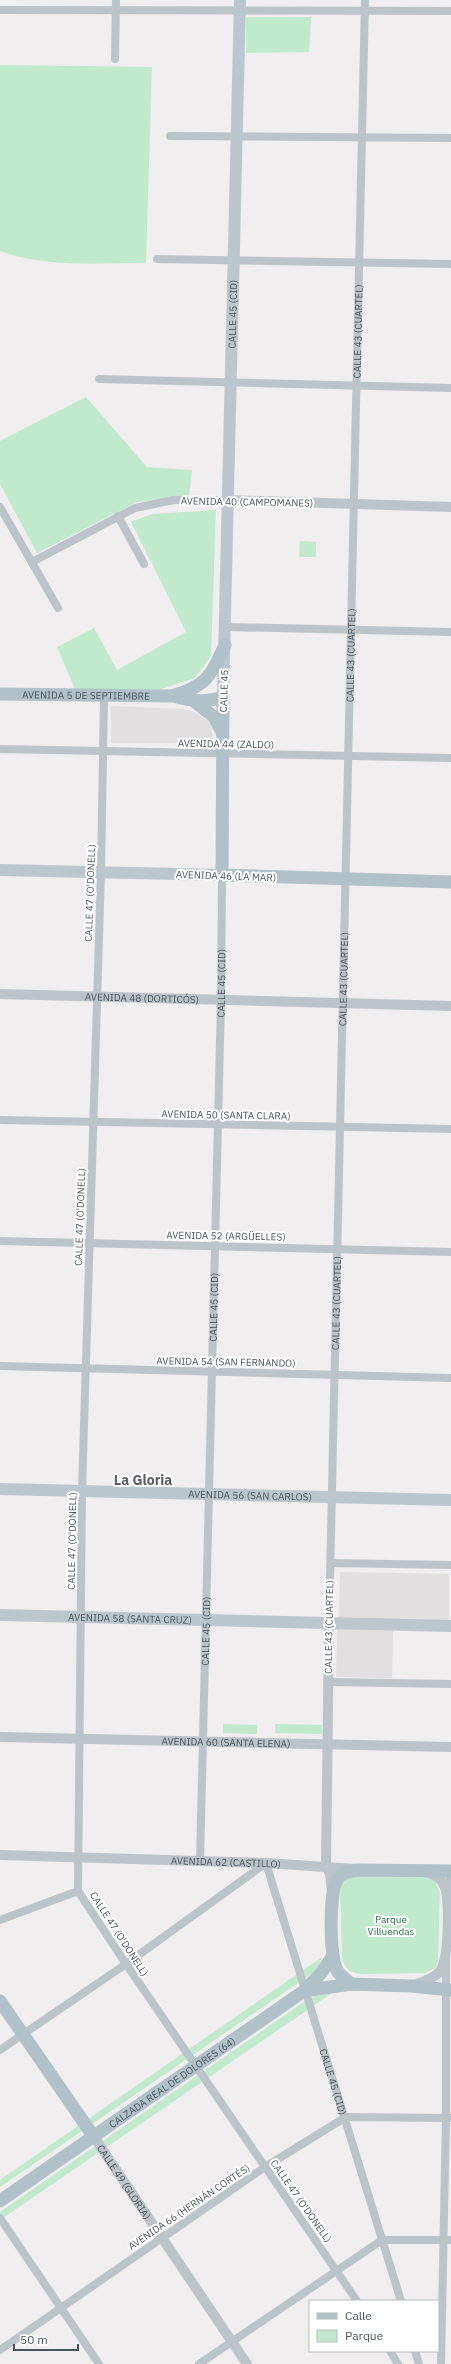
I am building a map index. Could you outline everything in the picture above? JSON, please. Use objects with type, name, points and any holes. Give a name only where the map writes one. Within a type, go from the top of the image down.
[{"type":"main road","name":"CALLE 45 (CID)","points":[[226,627],[230,382],[240,5]]},
{"type":"main road","name":"CALLE 45","points":[[223,754],[222,732],[226,627]]},
{"type":"main road","points":[[222,732],[214,717],[194,696],[210,676],[225,645]]},
{"type":"main road","name":"AVENIDA 5 DE SEPTIEMBRE","points":[[2,695],[194,696],[206,702],[223,697]]},
{"type":"main road","name":"CALLE 45 (CID)","points":[[222,876],[223,754]]},
{"type":"main road","name":"AVENIDA 46 (LA MAR)","points":[[0,870],[451,882]]},
{"type":"main road","name":"AVENIDA 56 (SAN CARLOS)","points":[[0,1489],[451,1500]]},
{"type":"main road","name":"AVENIDA 58 (SANTA CRUZ)","points":[[0,1615],[451,1626]]},
{"type":"main road","points":[[332,1892],[337,1880],[347,1871],[359,1870]]},
{"type":"main road","name":"AVENIDA 62 (CASTILLO)","points":[[359,1870],[451,1872]]},
{"type":"main road","name":"CALLE 43 (CUARTEL)","points":[[332,1892],[332,1957]]},
{"type":"main road","points":[[332,1957],[337,1971],[352,1984],[411,1986],[449,1990]]},
{"type":"main road","name":"CALZADA REAL DE DOLORES (64)","points":[[0,2201],[304,1991],[322,1972],[332,1957]]},
{"type":"main road","name":"CALZADA REAL DE DOLORES (64)","points":[[304,1991],[352,1984]]},
{"type":"main road","name":"CALLE 49 (GLORIA)","points":[[0,2000],[94,2137]]},
{"type":"street","points":[[115,59],[116,0]]},
{"type":"street","name":"CALLE 43 (CUARTEL)","points":[[332,1892],[330,1874],[326,1866],[329,1623],[365,0]]},
{"type":"street","points":[[0,10],[116,10],[240,5],[364,10],[451,11]]},
{"type":"street","points":[[170,136],[236,135],[451,138]]},
{"type":"street","points":[[157,258],[451,264]]},
{"type":"street","points":[[99,379],[451,388]]},
{"type":"street","name":"AVENIDA 40 (CAMPOMANES)","points":[[32,562],[135,508],[174,500],[451,506]]},
{"type":"street","points":[[0,507],[58,608]]},
{"type":"street","points":[[118,516],[144,564]]},
{"type":"street","points":[[226,627],[451,632]]},
{"type":"street","name":"CALLE 47 (O'DONELL)","points":[[104,696],[101,872],[94,1122],[88,1243],[82,1491],[78,1891],[195,2066],[356,2300]]},
{"type":"street","name":"AVENIDA 44 (ZALDO)","points":[[0,749],[451,758]]},
{"type":"street","name":"CALLE 45 (CID)","points":[[200,1861],[221,1000],[222,876]]},
{"type":"street","name":"AVENIDA 48 (DORTICÓS)","points":[[0,994],[451,1006]]},
{"type":"street","name":"AVENIDA 50 (SANTA CLARA)","points":[[0,1120],[451,1129]]},
{"type":"street","name":"AVENIDA 52 (ARGÜELLES)","points":[[0,1241],[451,1252]]},
{"type":"street","name":"AVENIDA 54 (SAN FERNANDO)","points":[[0,1366],[451,1378]]},
{"type":"street","points":[[331,1563],[451,1565]]},
{"type":"street","points":[[328,1682],[451,1684]]},
{"type":"street","name":"AVENIDA 60 (SANTA ELENA)","points":[[0,1737],[451,1747]]},
{"type":"street","name":"AVENIDA 62 (CASTILLO)","points":[[0,1855],[266,1863],[326,1866],[359,1870]]},
{"type":"street","points":[[0,2050],[126,1964],[266,1863]]},
{"type":"street","name":"CALLE 45 (CID)","points":[[266,1863],[304,1991],[346,2117],[400,2300]]},
{"type":"street","points":[[425,1872],[438,1877],[444,1884],[447,1896]]},
{"type":"street","points":[[441,2364],[447,2240],[449,2118],[449,1990],[445,1956],[447,1896],[451,1872]]},
{"type":"street","points":[[0,1920],[78,1891]]},
{"type":"street","points":[[411,1986],[430,1979],[440,1970],[445,1956]]},
{"type":"street","points":[[346,2117],[449,2118]]},
{"type":"street","name":"AVENIDA 66 (HERNÁN CORTÉS)","points":[[0,2350],[265,2167],[346,2117]]},
{"type":"street","name":"CALLE 49 (GLORIA)","points":[[94,2137],[163,2237],[247,2364]]},
{"type":"street","points":[[0,2218],[99,2364]]},
{"type":"street","points":[[199,2364],[382,2240],[447,2240]]},
{"type":"street","points":[[391,2352],[398,2364]]},
{"type":"street","points":[[415,2352],[419,2364]]},
{"type":"shaded area","points":[[111,706],[184,709],[194,712],[211,723],[213,743],[111,743]]},
{"type":"shaded area","points":[[340,1572],[449,1574],[449,1621],[339,1620]]},
{"type":"shaded area","points":[[337,1629],[393,1630],[392,1678],[336,1677]]},
{"type":"green space","points":[[246,17],[311,17],[309,52],[246,53]]},
{"type":"green space","points":[[0,65],[152,67],[146,263],[91,264],[54,262],[35,260],[0,251]]},
{"type":"green space","points":[[86,397],[147,467],[192,470],[189,497],[137,502],[37,553],[0,484],[0,441]]},
{"type":"green space","points":[[216,510],[211,656],[195,678],[161,689],[75,689],[57,647],[94,628],[117,670],[186,632],[131,522],[152,514]]},
{"type":"green space","points":[[300,541],[316,542],[316,557],[299,557]]},
{"type":"green space","points":[[223,1724],[257,1725],[257,1734],[223,1733]]},
{"type":"green space","points":[[275,1724],[322,1725],[322,1734],[275,1733]]},
{"type":"green space","name":"Parque Villuendas","points":[[351,1876],[424,1876],[435,1881],[440,1892],[438,1963],[435,1968],[424,1973],[363,1974],[352,1972],[347,1968],[342,1958],[340,1889],[342,1883]]},
{"type":"green space","points":[[322,1957],[317,1969],[301,1981],[0,2187],[0,2180]]},
{"type":"green space","points":[[326,1990],[335,1991],[0,2220],[0,2212],[301,2004]]},
{"type":"district","name":"La Gloria","points":[[143,1480]]}]
